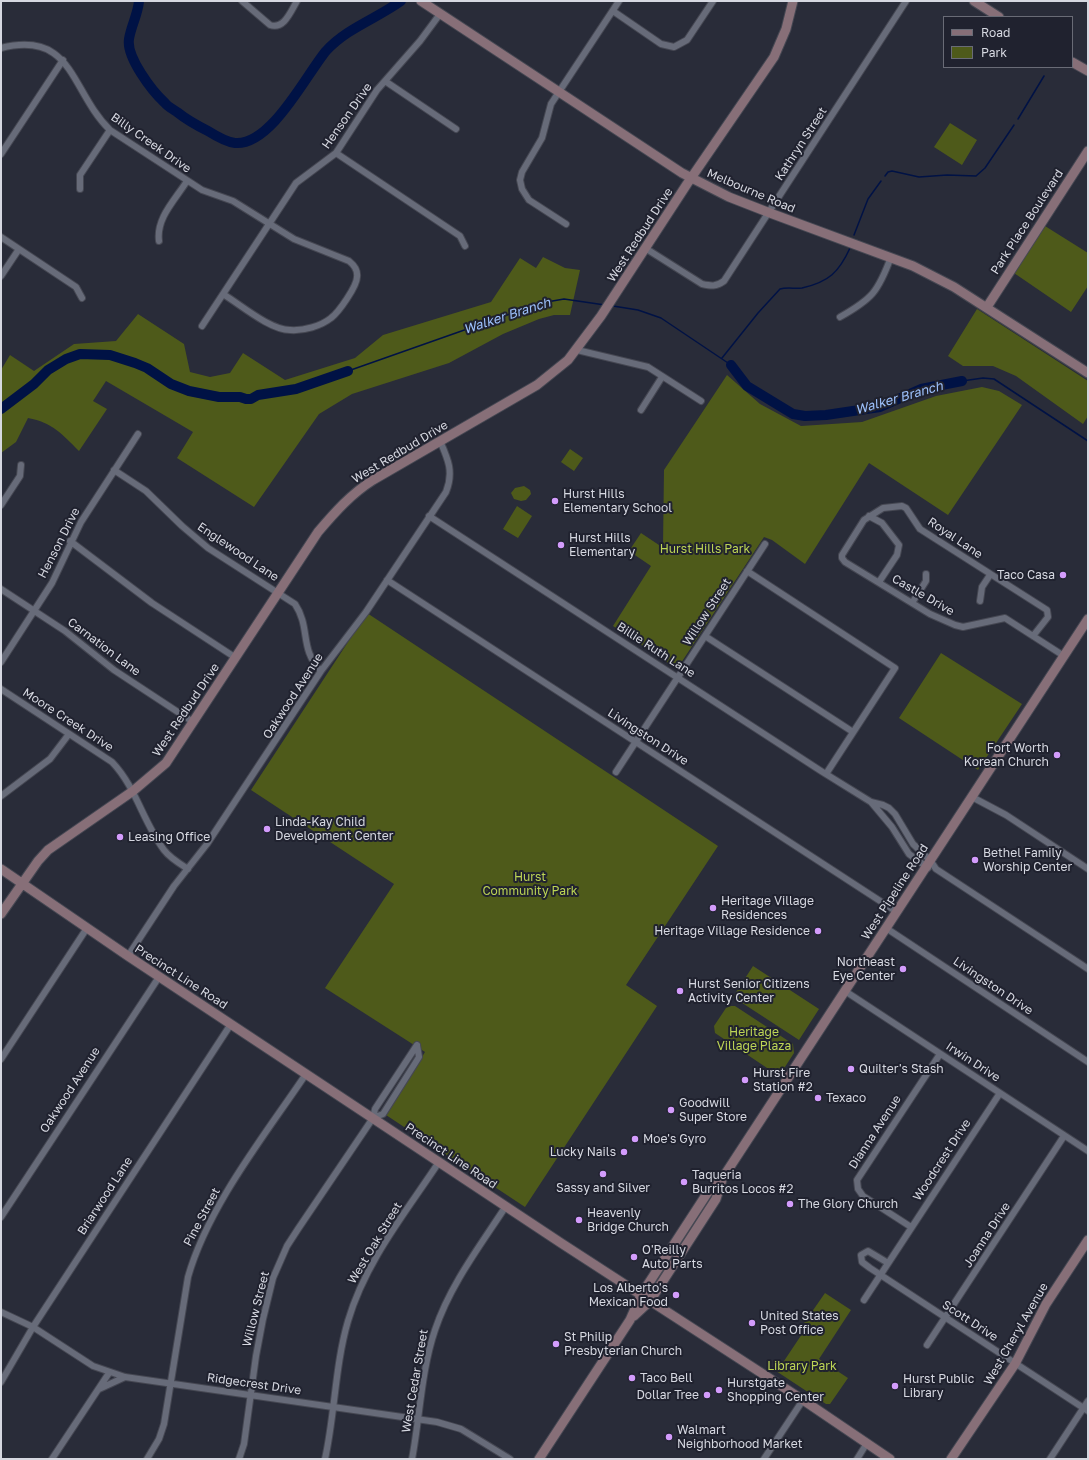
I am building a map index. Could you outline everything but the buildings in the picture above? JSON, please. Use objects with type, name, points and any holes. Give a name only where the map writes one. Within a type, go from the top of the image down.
[{"type":"street","points":[[242,1],[275,27],[280,26],[297,1]]},
{"type":"street","points":[[566,224],[529,200],[524,194],[520,180],[526,164],[542,138],[551,104],[560,93],[619,1]]},
{"type":"street","points":[[613,11],[661,44],[674,47],[687,40],[713,1]]},
{"type":"street","name":"West Redbud Drive","points":[[1,914],[21,883],[48,850],[133,791],[166,763],[318,532],[348,499],[374,480],[537,385],[558,370],[577,350],[616,294],[691,178],[774,57],[786,29],[793,1]]},
{"type":"street","name":"Kathryn Street","points":[[645,248],[702,284],[711,286],[719,285],[730,274],[906,1]]},
{"type":"street","points":[[974,1],[998,16]]},
{"type":"street","name":"Melbourne Road","points":[[421,2],[691,178],[729,197],[891,257],[935,277],[987,307],[1088,373]]},
{"type":"street","name":"Henson Drive","points":[[202,326],[296,183],[336,153],[370,101],[385,81],[420,41],[440,14]]},
{"type":"street","name":"Billy Creek Drive","points":[[1,48],[17,44],[30,43],[50,49],[63,60],[99,120],[110,130],[202,190],[233,201],[269,225],[294,239],[349,261],[354,266],[357,278],[343,304],[331,319],[308,328],[290,330],[277,328],[223,294]]},
{"type":"street","points":[[1,154],[63,60]]},
{"type":"street","points":[[1073,63],[1088,72]]},
{"type":"street","points":[[385,81],[456,129]]},
{"type":"street","points":[[80,189],[80,175],[110,130]]},
{"type":"street","name":"Park Place Boulevard","points":[[987,307],[1088,151]]},
{"type":"street","points":[[336,153],[460,236],[465,246]]},
{"type":"street","points":[[159,241],[158,233],[160,222],[188,181]]},
{"type":"street","points":[[1,237],[76,287],[82,298]]},
{"type":"street","points":[[1,276],[19,249]]},
{"type":"street","points":[[840,317],[873,294],[881,282],[891,257]]},
{"type":"street","points":[[577,350],[640,364],[701,401]]},
{"type":"street","points":[[641,410],[662,377]]},
{"type":"street","name":"Henson Drive","points":[[1,662],[35,611],[54,578],[70,541],[138,434]]},
{"type":"street","name":"Oakwood Avenue","points":[[128,956],[174,886],[207,844],[321,671],[358,623],[429,516],[449,483],[450,466],[440,441]]},
{"type":"street","points":[[1,506],[20,476],[21,465]]},
{"type":"street","name":"Englewood Lane","points":[[114,470],[146,491],[182,526],[208,548],[295,604],[300,612],[308,653],[321,671]]},
{"type":"street","name":"Royal Lane","points":[[842,554],[864,520],[883,508],[902,506],[920,529],[1047,610],[1048,617],[1033,636]]},
{"type":"street","name":"Billie Ruth Lane","points":[[429,516],[826,774],[871,802],[889,808],[895,814],[916,848],[928,864]]},
{"type":"street","points":[[869,516],[882,523],[899,545],[897,555],[879,582]]},
{"type":"street","points":[[70,541],[152,603],[236,658]]},
{"type":"street","name":"Willow Street","points":[[616,772],[765,544]]},
{"type":"street","name":"Castle Drive","points":[[842,554],[844,562],[936,618],[955,625],[963,626],[1005,618],[1064,656]]},
{"type":"street","points":[[747,571],[895,668],[826,774]]},
{"type":"street","points":[[912,603],[926,581],[926,574]]},
{"type":"street","points":[[980,601],[982,587],[990,575]]},
{"type":"street","name":"Livingston Drive","points":[[387,580],[897,912]]},
{"type":"street","name":"Carnation Lane","points":[[1,589],[65,631],[114,670],[193,722]]},
{"type":"street","name":"West Pipeline Road","points":[[539,1459],[630,1320],[641,1295],[708,1192],[722,1179],[1088,619]]},
{"type":"street","points":[[705,636],[853,732]]},
{"type":"street","name":"Moore Creek Drive","points":[[1,689],[112,762],[120,770],[133,791],[164,851],[188,869]]},
{"type":"street","points":[[1,796],[50,759],[69,734]]},
{"type":"street","points":[[972,797],[1006,815],[1088,869]]},
{"type":"street","name":"Billie Ruth Lane","points":[[871,802],[898,837],[908,854],[936,869],[1088,969]]},
{"type":"street","points":[[883,816],[889,808]]},
{"type":"street","points":[[898,837],[906,832]]},
{"type":"street","name":"Precinct Line Road","points":[[1,869],[159,977],[650,1301],[803,1400],[890,1459]]},
{"type":"street","points":[[1,1059],[87,928]]},
{"type":"street","name":"Livingston Drive","points":[[886,928],[1088,1062]]},
{"type":"street","name":"Oakwood Avenue","points":[[1,1217],[159,977]]},
{"type":"street","name":"Irwin Drive","points":[[845,991],[1088,1152]]},
{"type":"street","name":"Briarwood Lane","points":[[1,1382],[33,1327],[231,1024]]},
{"type":"street","name":"Willow Street","points":[[239,1459],[244,1444],[263,1319],[273,1278],[298,1229],[373,1118],[375,1109],[417,1045],[420,1057],[383,1114],[373,1118]]},
{"type":"street","name":"Dianna Avenue","points":[[911,1227],[863,1196],[858,1189],[857,1180],[940,1054]]},
{"type":"street","name":"Pine Street","points":[[147,1459],[159,1439],[164,1424],[188,1277],[200,1241],[241,1170],[306,1074]]},
{"type":"street","name":"Woodcrest Drive","points":[[864,1300],[1000,1093]]},
{"type":"street","name":"Joanna Drive","points":[[927,1345],[1064,1136]]},
{"type":"street","name":"West Oak Street","points":[[324,1459],[334,1407],[345,1333],[357,1295],[381,1250],[439,1162]]},
{"type":"street","name":"West Pipeline Road","points":[[630,1320],[650,1301],[716,1199],[722,1179]]},
{"type":"street","name":"West Cedar Street","points":[[412,1459],[430,1343],[443,1309],[460,1277],[506,1206]]},
{"type":"street","name":"West Cheryl Avenue","points":[[951,1459],[1015,1364],[1046,1304],[1088,1240]]},
{"type":"street","name":"Scott Drive","points":[[888,1263],[868,1251],[861,1255],[862,1262],[880,1275],[1086,1410]]},
{"type":"street","name":"Ridgecrest Drive","points":[[1,1312],[33,1327],[87,1363],[109,1373],[171,1384],[437,1422],[461,1429],[510,1459]]},
{"type":"street","points":[[52,1459],[109,1373]]},
{"type":"street","points":[[98,1390],[125,1377]]},
{"type":"street","points":[[764,1459],[803,1400]]},
{"type":"street","points":[[1050,1459],[1086,1410],[1088,1401]]},
{"type":"street","points":[[857,1459],[867,1443]]},
{"type":"green space","points":[[950,123],[977,140],[962,165],[934,147]]},
{"type":"green space","points":[[1045,226],[1088,253],[1088,286],[1071,312],[1014,273]]},
{"type":"green space","points":[[543,257],[565,268],[580,270],[570,315],[554,315],[539,319],[503,334],[449,363],[352,394],[319,414],[254,507],[177,458],[193,432],[106,381],[93,401],[107,409],[79,451],[62,434],[50,426],[28,418],[16,442],[1,453],[1,370],[10,355],[34,371],[74,344],[116,341],[138,314],[184,344],[190,372],[210,377],[230,373],[243,353],[285,380],[355,358],[383,335],[491,302],[520,258],[536,268]]},
{"type":"green space","points":[[977,309],[1088,381],[1088,416],[1083,424],[1016,376],[993,366],[963,366],[948,356]]},
{"type":"green space","name":"Hurst Hills Park","points":[[727,375],[760,404],[801,426],[862,422],[936,396],[982,387],[999,391],[1022,405],[948,515],[869,463],[805,564],[772,540],[764,537],[677,669],[613,626],[651,566],[629,551],[641,533],[662,547],[663,546],[664,470]]},
{"type":"green space","points":[[570,449],[583,458],[574,471],[561,462]]},
{"type":"green space","points":[[524,486],[530,490],[531,494],[526,500],[521,501],[514,499],[511,493],[515,488]]},
{"type":"green space","points":[[517,506],[532,516],[518,538],[503,529]]},
{"type":"green space","name":"Hurst Community Park","points":[[367,613],[718,846],[626,985],[657,1006],[525,1207],[386,1115],[425,1052],[325,988],[394,884],[251,790]]},
{"type":"green space","points":[[941,653],[1022,704],[978,770],[899,718]]},
{"type":"green space","points":[[753,966],[819,1009],[799,1040],[733,997]]},
{"type":"green space","name":"Heritage Village Plaza","points":[[735,1006],[793,1044],[794,1053],[783,1070],[773,1072],[715,1033],[714,1026],[726,1008]]},
{"type":"green space","name":"Library Park","points":[[825,1293],[851,1310],[819,1359],[848,1378],[830,1404],[826,1404],[773,1369],[777,1362],[782,1364],[808,1325],[801,1320],[805,1314],[809,1316]]},
{"type":"waterway","points":[[139,1],[130,34],[129,46],[136,64],[147,82],[169,107],[218,137],[235,143],[248,141],[262,133],[274,122],[326,51],[334,43],[352,30],[401,1]]},
{"type":"waterway","points":[[1018,119],[1044,76]]},
{"type":"waterway","points":[[885,176],[888,172],[892,171],[919,177],[947,175],[976,176],[985,168],[1014,125]]},
{"type":"waterway","points":[[854,235],[868,199],[881,181]]},
{"type":"waterway","points":[[722,358],[758,313],[780,289],[802,288],[811,286],[826,279],[842,264],[850,248]]},
{"type":"waterway","name":"Walker Branch","points":[[348,371],[541,303],[564,299],[605,305]]},
{"type":"waterway","name":"Walker Branch","points":[[613,306],[638,310],[661,318],[731,365]]},
{"type":"waterway","name":"Walker Branch","points":[[1,409],[34,384],[48,370],[66,359],[80,354],[110,355],[135,363],[147,368],[171,384],[189,391],[219,397],[240,397],[246,399],[251,399],[258,395],[296,389],[348,371]]},
{"type":"waterway","name":"Walker Branch","points":[[731,365],[747,386],[793,414],[805,416],[826,415],[880,407],[921,389],[962,381]]},
{"type":"waterway","name":"Walker Branch","points":[[962,381],[983,378],[994,379],[1088,441]]},
{"type":"place","name":"Hurst Hills Elementary School","points":[[555,501]]},
{"type":"place","name":"Hurst Hills Elementary","points":[[561,545]]},
{"type":"place","name":"Taco Casa","points":[[1063,575]]},
{"type":"place","name":"Fort Worth Korean Church","points":[[1057,755]]},
{"type":"place","name":"Linda-Kay Child Development Center","points":[[267,829]]},
{"type":"place","name":"Leasing Office","points":[[120,837]]},
{"type":"place","name":"Bethel Family Worship Center","points":[[975,860]]},
{"type":"place","name":"Heritage Village Residences","points":[[713,908]]},
{"type":"place","name":"Heritage Village Residence","points":[[818,931]]},
{"type":"place","name":"Northeast Eye Center","points":[[903,969]]},
{"type":"place","name":"Hurst Senior Citizens Activity Center","points":[[680,991]]},
{"type":"place","name":"Quilter's Stash","points":[[851,1069]]},
{"type":"place","name":"Hurst Fire Station #2","points":[[745,1080]]},
{"type":"place","name":"Texaco","points":[[818,1098]]},
{"type":"place","name":"Goodwill Super Store","points":[[671,1110]]},
{"type":"place","name":"Moe's Gyro","points":[[635,1139]]},
{"type":"place","name":"Lucky Nails","points":[[624,1152]]},
{"type":"place","name":"Sassy and Silver","points":[[603,1174]]},
{"type":"place","name":"Taqueria Burritos Locos #2","points":[[684,1182]]},
{"type":"place","name":"The Glory Church","points":[[790,1204]]},
{"type":"place","name":"Heavenly Bridge Church","points":[[579,1220]]},
{"type":"place","name":"O'Reilly Auto Parts","points":[[634,1257]]},
{"type":"place","name":"Los Alberto's Mexican Food","points":[[676,1295]]},
{"type":"place","name":"United States Post Office","points":[[752,1323]]},
{"type":"place","name":"St Philip Presbyterian Church","points":[[556,1344]]},
{"type":"place","name":"Taco Bell","points":[[632,1378]]},
{"type":"place","name":"Hurst Public Library","points":[[895,1386]]},
{"type":"place","name":"Hurstgate Shopping Center","points":[[719,1390]]},
{"type":"place","name":"Dollar Tree","points":[[707,1395]]},
{"type":"place","name":"Walmart Neighborhood Market","points":[[669,1437]]}]
